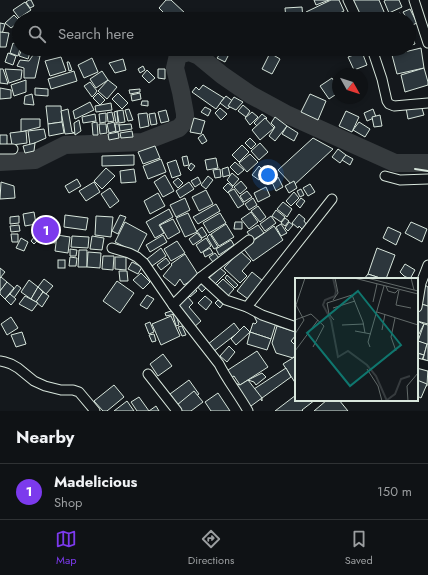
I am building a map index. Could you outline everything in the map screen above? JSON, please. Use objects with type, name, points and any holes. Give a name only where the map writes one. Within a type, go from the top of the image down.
[{"type":"street","points":[[348,0],[354,12]]},
{"type":"street","points":[[414,0],[428,43]]},
{"type":"street","points":[[374,56],[389,104],[394,106],[428,103]]},
{"type":"street","points":[[0,149],[13,149]]},
{"type":"street","points":[[385,176],[400,180],[428,179]]},
{"type":"street","points":[[247,307],[332,199]]},
{"type":"street","points":[[172,305],[201,277],[249,240]]},
{"type":"street","points":[[112,248],[129,253],[144,263],[172,305],[219,364],[248,411]]},
{"type":"street","points":[[418,299],[420,284],[428,265]]},
{"type":"street","points":[[201,277],[226,300],[295,327]]},
{"type":"street","points":[[0,361],[11,364],[34,381],[45,386],[78,392],[95,411]]},
{"type":"street","points":[[418,363],[428,366]]},
{"type":"street","points":[[148,374],[177,411]]},
{"type":"building","points":[[31,0],[34,6],[30,8],[26,2]]},
{"type":"building","points":[[166,0],[171,0],[184,12],[163,12],[159,8]]},
{"type":"building","points":[[314,0],[329,0],[316,5]]},
{"type":"building","points":[[331,0],[339,0],[344,11],[342,12],[306,12]]},
{"type":"building","points":[[379,0],[384,12],[357,12],[352,1]]},
{"type":"building","points":[[399,0],[402,7],[389,12],[384,1]]},
{"type":"building","points":[[25,2],[31,10],[28,12],[14,12],[13,10]]},
{"type":"building","points":[[302,7],[302,12],[285,12],[285,8]]},
{"type":"building","points":[[410,9],[412,12],[403,12]]},
{"type":"building","points":[[12,17],[12,27],[5,23]]},
{"type":"building","points":[[0,23],[5,24],[2,34],[0,34]]},
{"type":"building","points":[[0,32],[9,33],[6,47],[0,47]]},
{"type":"building","points":[[421,48],[424,68],[397,74],[392,56],[416,56],[416,49]]},
{"type":"building","points":[[8,53],[12,56],[16,56],[13,65],[5,62]]},
{"type":"building","points":[[19,56],[29,56],[28,59]]},
{"type":"building","points":[[32,56],[40,56],[35,78],[24,78],[24,68],[17,66],[20,60],[29,61]]},
{"type":"building","points":[[218,56],[228,56],[225,62],[217,58]]},
{"type":"building","points":[[268,56],[275,56],[280,59],[272,74],[262,69]]},
{"type":"building","points":[[364,56],[367,65],[359,68],[353,68],[348,57]]},
{"type":"building","points":[[61,57],[66,71],[50,76],[45,61]]},
{"type":"building","points":[[92,58],[98,72],[84,78],[78,65]]},
{"type":"building","points":[[123,59],[126,70],[115,73],[109,63]]},
{"type":"building","points":[[67,62],[69,62],[72,70],[69,71]]},
{"type":"building","points":[[143,66],[145,70],[140,73],[138,69]]},
{"type":"building","points":[[424,68],[428,85],[405,92],[401,75]]},
{"type":"building","points":[[0,69],[3,69],[8,84],[0,83]]},
{"type":"building","points":[[5,69],[22,70],[21,79],[9,83]]},
{"type":"building","points":[[158,69],[165,69],[165,79],[158,78]]},
{"type":"building","points":[[147,70],[155,78],[149,83],[142,76]]},
{"type":"building","points":[[74,71],[77,81],[51,89],[48,79]]},
{"type":"building","points":[[102,71],[108,80],[96,88],[90,79]]},
{"type":"building","points":[[332,78],[332,97],[329,99],[320,86]]},
{"type":"building","points":[[26,80],[26,92],[14,96],[11,85]]},
{"type":"building","points":[[108,80],[117,87],[107,99],[98,91]]},
{"type":"building","points":[[90,82],[97,91],[92,97],[84,86]]},
{"type":"building","points":[[203,85],[224,98],[216,109],[192,92],[196,87],[199,90]]},
{"type":"building","points":[[0,88],[11,90],[11,98],[0,99]]},
{"type":"building","points":[[35,88],[48,89],[48,96],[35,95]]},
{"type":"building","points":[[140,89],[140,92],[130,94],[129,90]]},
{"type":"building","points":[[98,93],[105,100],[100,105],[93,98]]},
{"type":"building","points":[[118,93],[128,103],[122,109],[112,99]]},
{"type":"building","points":[[140,93],[141,99],[132,101],[131,95]]},
{"type":"building","points":[[32,94],[34,105],[24,104],[25,96]]},
{"type":"building","points":[[310,94],[326,101],[318,120],[301,112]]},
{"type":"building","points":[[226,96],[234,102],[228,109],[220,103]]},
{"type":"building","points":[[234,97],[243,102],[236,110],[228,106]]},
{"type":"building","points":[[142,101],[148,101],[148,106],[141,105]]},
{"type":"building","points":[[90,102],[94,110],[75,119],[73,111]]},
{"type":"building","points":[[111,103],[112,110],[96,112],[95,106]]},
{"type":"building","points":[[243,105],[250,111],[246,117],[238,111]]},
{"type":"building","points":[[421,105],[424,115],[408,119],[406,108]]},
{"type":"building","points":[[46,106],[61,106],[62,122],[48,124]]},
{"type":"building","points":[[205,107],[211,110],[208,116],[201,112]]},
{"type":"building","points":[[220,108],[227,114],[221,120],[215,113]]},
{"type":"building","points":[[68,109],[72,132],[75,133],[65,134],[61,111]]},
{"type":"building","points":[[129,109],[133,120],[128,121],[125,110]]},
{"type":"building","points":[[373,109],[376,117],[367,121],[364,113]]},
{"type":"building","points":[[123,110],[125,122],[119,123],[117,111]]},
{"type":"building","points":[[166,110],[169,121],[161,123],[158,112]]},
{"type":"building","points":[[117,111],[118,122],[116,123],[114,112]]},
{"type":"building","points":[[346,111],[359,117],[352,132],[339,126]]},
{"type":"building","points":[[112,112],[114,121],[108,122],[107,113]]},
{"type":"building","points":[[252,112],[258,117],[250,125],[245,118]]},
{"type":"building","points":[[106,113],[106,122],[100,123],[99,114]]},
{"type":"building","points":[[147,113],[149,126],[140,128],[138,114]]},
{"type":"building","points":[[155,113],[157,124],[151,125],[149,114]]},
{"type":"building","points":[[95,114],[96,121],[83,123],[82,117]]},
{"type":"building","points":[[262,114],[267,118],[258,127],[254,123]]},
{"type":"building","points":[[380,115],[382,126],[374,127],[372,117]]},
{"type":"building","points":[[275,117],[287,126],[275,141],[269,136],[275,127],[271,123]]},
{"type":"building","points":[[194,118],[205,121],[201,134],[190,132]]},
{"type":"building","points":[[265,118],[274,128],[260,140],[252,130]]},
{"type":"building","points":[[21,119],[40,119],[40,127],[21,132]]},
{"type":"building","points":[[79,120],[81,131],[75,135],[74,123]]},
{"type":"building","points":[[62,122],[64,133],[49,136],[48,124]]},
{"type":"building","points":[[97,122],[98,135],[93,135],[92,123]]},
{"type":"building","points":[[114,122],[116,131],[109,133],[107,124]]},
{"type":"building","points":[[359,122],[370,129],[365,137],[353,130]]},
{"type":"building","points":[[99,124],[106,124],[107,133],[100,134]]},
{"type":"building","points":[[115,124],[119,124],[120,131],[116,132]]},
{"type":"building","points":[[131,124],[132,129],[120,131],[119,125]]},
{"type":"building","points":[[287,126],[298,133],[294,141],[282,134]]},
{"type":"building","points":[[44,129],[46,138],[30,145],[28,131]]},
{"type":"building","points":[[26,131],[27,143],[12,145],[10,133]]},
{"type":"building","points":[[132,131],[133,137],[121,138],[120,133]]},
{"type":"building","points":[[118,132],[119,138],[109,140],[108,134]]},
{"type":"building","points":[[203,134],[207,141],[202,144],[198,138]]},
{"type":"building","points":[[0,135],[7,135],[7,147],[0,146]]},
{"type":"building","points":[[250,138],[256,144],[251,149],[245,143]]},
{"type":"building","points":[[313,138],[333,149],[293,186],[278,170]]},
{"type":"building","points":[[35,143],[34,151],[25,153],[23,146]]},
{"type":"building","points":[[260,143],[268,152],[259,160],[251,151]]},
{"type":"building","points":[[242,145],[249,152],[239,162],[232,155]]},
{"type":"building","points":[[155,146],[160,158],[143,164],[138,152]]},
{"type":"building","points":[[338,149],[346,155],[340,163],[332,157]]},
{"type":"building","points":[[250,154],[258,162],[247,172],[239,163]]},
{"type":"building","points":[[134,155],[134,165],[102,166],[102,156]]},
{"type":"building","points":[[346,155],[353,159],[350,165],[342,160]]},
{"type":"building","points":[[187,156],[189,165],[184,166],[182,157]]},
{"type":"building","points":[[216,158],[218,168],[207,170],[205,160]]},
{"type":"building","points":[[161,159],[166,172],[148,179],[143,166]]},
{"type":"building","points":[[176,160],[181,175],[172,178],[167,163]]},
{"type":"building","points":[[235,162],[244,170],[238,175],[230,167]]},
{"type":"building","points":[[191,163],[195,166],[191,171],[188,168]]},
{"type":"building","points":[[259,166],[265,172],[259,180],[252,175]]},
{"type":"building","points":[[228,167],[230,175],[223,177],[222,169]]},
{"type":"building","points":[[106,168],[115,176],[102,189],[94,181]]},
{"type":"building","points":[[134,169],[136,182],[121,183],[120,171]]},
{"type":"building","points":[[220,169],[221,177],[215,178],[213,170]]},
{"type":"building","points":[[232,173],[239,179],[233,186],[227,180]]},
{"type":"building","points":[[165,175],[174,191],[163,197],[154,182]]},
{"type":"building","points":[[208,176],[213,180],[206,189],[201,185]]},
{"type":"building","points":[[198,177],[201,183],[195,187],[191,181]]},
{"type":"building","points":[[278,177],[283,187],[276,191],[271,180]]},
{"type":"building","points":[[178,178],[183,183],[178,188],[173,182]]},
{"type":"building","points":[[77,179],[81,186],[69,193],[65,186]]},
{"type":"building","points":[[241,181],[247,188],[240,194],[234,187]]},
{"type":"building","points":[[294,181],[297,188],[289,193],[285,186]]},
{"type":"building","points":[[1,182],[14,186],[15,198],[0,199]]},
{"type":"building","points":[[94,182],[100,192],[86,201],[79,191]]},
{"type":"building","points":[[189,182],[194,189],[180,198],[176,191]]},
{"type":"building","points":[[228,183],[233,187],[228,193],[223,188]]},
{"type":"building","points":[[310,184],[315,192],[308,196],[303,188]]},
{"type":"building","points":[[266,187],[270,196],[258,202],[254,193]]},
{"type":"building","points":[[110,188],[119,201],[110,208],[101,194]]},
{"type":"building","points":[[234,189],[244,204],[238,208],[228,192]]},
{"type":"building","points":[[301,189],[304,195],[300,197],[297,191]]},
{"type":"building","points":[[206,190],[213,204],[199,211],[192,197]]},
{"type":"building","points":[[247,191],[252,197],[244,202],[240,196]]},
{"type":"building","points":[[294,192],[299,198],[291,206],[286,201]]},
{"type":"building","points":[[158,193],[165,206],[150,214],[144,201]]},
{"type":"building","points":[[185,198],[190,210],[176,217],[170,205]]},
{"type":"building","points":[[253,198],[257,205],[249,210],[245,204]]},
{"type":"building","points":[[301,198],[305,201],[300,208],[296,204]]},
{"type":"building","points":[[283,202],[292,209],[287,217],[277,209]]},
{"type":"building","points":[[216,204],[220,211],[198,224],[193,217]]},
{"type":"building","points":[[258,206],[266,217],[260,222],[251,211]]},
{"type":"building","points":[[169,209],[173,217],[159,225],[164,233],[155,238],[146,222]]},
{"type":"building","points":[[276,210],[285,217],[281,222],[272,216]]},
{"type":"building","points":[[34,212],[36,224],[25,226],[23,214]]},
{"type":"building","points":[[251,212],[258,222],[249,229],[241,219]]},
{"type":"building","points":[[188,213],[197,232],[185,237],[176,218]]},
{"type":"building","points":[[220,213],[226,223],[209,233],[203,223]]},
{"type":"building","points":[[299,214],[305,219],[304,221],[307,225],[303,230],[299,226],[298,228],[292,223]]},
{"type":"building","points":[[65,215],[88,218],[86,230],[64,227]]},
{"type":"building","points":[[120,215],[126,217],[118,234],[112,231]]},
{"type":"building","points":[[19,216],[19,223],[10,224],[10,217]]},
{"type":"building","points":[[96,216],[113,217],[111,237],[95,235]]},
{"type":"building","points":[[271,216],[276,223],[265,231],[260,224]]},
{"type":"building","points":[[285,218],[289,221],[285,226],[281,223]]},
{"type":"building","points":[[173,219],[180,232],[168,239],[160,225]]},
{"type":"building","points":[[125,222],[147,234],[137,253],[115,242]]},
{"type":"building","points":[[235,222],[242,222],[242,229],[234,229]]},
{"type":"building","points":[[289,222],[293,225],[288,231],[285,228]]},
{"type":"building","points":[[411,222],[427,229],[422,242],[405,233]]},
{"type":"building","points":[[226,224],[234,237],[219,246],[211,234]]},
{"type":"building","points":[[281,224],[287,233],[281,236],[276,227]]},
{"type":"building","points":[[19,225],[20,231],[11,232],[10,226]]},
{"type":"building","points":[[48,225],[48,234],[37,235],[37,226]]},
{"type":"building","points":[[258,225],[264,233],[253,240],[247,232]]},
{"type":"building","points":[[274,226],[283,240],[253,261],[243,248]]},
{"type":"building","points":[[202,227],[207,235],[202,238],[197,231]]},
{"type":"building","points":[[388,227],[401,233],[396,245],[383,238]]},
{"type":"building","points":[[197,233],[202,239],[193,245],[189,239]]},
{"type":"building","points":[[11,234],[18,234],[18,242],[12,242]]},
{"type":"building","points":[[48,234],[56,235],[55,243],[47,242]]},
{"type":"building","points":[[210,234],[218,247],[214,249],[207,237]]},
{"type":"building","points":[[57,235],[70,237],[68,253],[55,251]]},
{"type":"building","points":[[163,235],[167,242],[150,252],[146,245]]},
{"type":"building","points":[[35,236],[39,239],[34,244],[31,241]]},
{"type":"building","points":[[72,236],[89,237],[88,248],[71,247]]},
{"type":"building","points":[[92,236],[104,238],[102,250],[90,249]]},
{"type":"building","points":[[21,238],[28,242],[24,251],[16,248]]},
{"type":"building","points":[[206,238],[211,246],[201,253],[196,245]]},
{"type":"building","points":[[231,240],[234,245],[219,255],[216,249]]},
{"type":"building","points":[[177,241],[185,253],[171,261],[164,249]]},
{"type":"building","points":[[161,248],[166,256],[152,266],[147,259]]},
{"type":"building","points":[[210,248],[213,253],[205,257],[203,252]]},
{"type":"building","points":[[377,248],[395,255],[386,278],[380,278],[368,274]]},
{"type":"building","points":[[70,249],[77,250],[76,256],[70,256]]},
{"type":"building","points":[[79,250],[87,250],[87,267],[78,267]]},
{"type":"building","points":[[240,251],[251,261],[242,271],[247,276],[240,283],[224,268]]},
{"type":"building","points":[[88,252],[101,253],[100,268],[87,267]]},
{"type":"building","points":[[215,253],[219,258],[213,262],[209,257]]},
{"type":"building","points":[[185,254],[199,276],[184,285],[180,279],[175,286],[163,276],[172,265],[171,264]]},
{"type":"building","points":[[103,256],[114,256],[113,270],[102,269]]},
{"type":"building","points":[[70,257],[77,258],[76,266],[69,266]]},
{"type":"building","points":[[115,257],[126,257],[126,270],[115,269]]},
{"type":"building","points":[[166,258],[170,263],[161,270],[157,265]]},
{"type":"building","points":[[58,260],[65,260],[65,268],[58,268]]},
{"type":"building","points":[[132,262],[142,267],[138,274],[128,269]]},
{"type":"building","points":[[405,264],[415,270],[411,278],[404,276],[400,272]]},
{"type":"building","points":[[0,268],[5,272],[0,278]]},
{"type":"building","points":[[220,268],[226,273],[215,284],[209,278]]},
{"type":"building","points":[[119,271],[127,271],[128,281],[120,281]]},
{"type":"building","points":[[252,272],[263,281],[248,299],[237,291]]},
{"type":"building","points":[[141,273],[150,282],[143,289],[133,280]]},
{"type":"building","points":[[368,274],[380,278],[365,278]]},
{"type":"building","points":[[227,275],[238,285],[235,288],[225,278]]},
{"type":"building","points":[[1,277],[7,282],[0,291],[0,278]]},
{"type":"building","points":[[201,278],[208,286],[202,292],[195,284]]},
{"type":"building","points":[[44,279],[53,286],[46,294],[38,287]]},
{"type":"building","points":[[223,279],[234,289],[226,298],[215,287]]},
{"type":"building","points":[[29,280],[38,287],[31,299],[21,292]]},
{"type":"building","points":[[117,281],[134,293],[120,313],[103,301]]},
{"type":"building","points":[[7,282],[14,288],[5,299],[0,294],[0,291]]},
{"type":"building","points":[[17,285],[21,288],[14,298],[10,294]]},
{"type":"building","points":[[425,285],[428,287],[428,306],[421,304]]},
{"type":"building","points":[[38,287],[43,292],[36,302],[31,299]]},
{"type":"building","points":[[193,287],[197,291],[190,297],[186,293]]},
{"type":"building","points":[[43,292],[49,296],[42,307],[36,302]]},
{"type":"building","points":[[10,294],[16,299],[11,305],[5,299]]},
{"type":"building","points":[[147,295],[154,299],[147,309],[140,305]]},
{"type":"building","points":[[25,296],[38,303],[32,311],[19,304]]},
{"type":"building","points":[[205,296],[212,302],[206,310],[198,303]]},
{"type":"building","points":[[188,297],[193,303],[189,307],[201,321],[193,328],[177,303]]},
{"type":"building","points":[[218,300],[223,304],[220,308],[215,303]]},
{"type":"building","points":[[421,304],[428,306],[428,324],[418,321],[418,312]]},
{"type":"building","points":[[174,310],[175,314],[166,316],[165,313]]},
{"type":"building","points":[[176,314],[179,325],[176,326],[173,315]]},
{"type":"building","points":[[171,316],[180,336],[161,345],[152,324]]},
{"type":"building","points":[[254,316],[276,323],[271,339],[250,332],[253,323],[255,324],[257,322]]},
{"type":"building","points":[[11,317],[18,328],[7,335],[1,324]]},
{"type":"building","points":[[418,321],[424,324],[418,334]]},
{"type":"building","points":[[150,322],[154,332],[149,334],[145,324]]},
{"type":"building","points":[[234,323],[240,331],[213,352],[207,345]]},
{"type":"building","points":[[424,324],[428,325],[428,345],[418,341]]},
{"type":"building","points":[[182,326],[186,335],[182,336],[178,327]]},
{"type":"building","points":[[244,326],[250,332],[236,345],[231,339]]},
{"type":"building","points":[[277,326],[295,332],[295,336],[291,341],[295,345],[295,355],[293,358],[276,353],[272,343]]},
{"type":"building","points":[[22,332],[26,344],[16,347],[11,335]]},
{"type":"building","points":[[250,332],[271,339],[267,350],[247,344]]},
{"type":"building","points":[[154,334],[156,341],[152,342],[149,335]]},
{"type":"building","points":[[418,341],[427,344],[424,355],[418,353]]},
{"type":"building","points":[[428,344],[428,361],[423,359]]},
{"type":"building","points":[[229,346],[235,352],[227,362],[220,356]]},
{"type":"building","points":[[257,351],[268,367],[240,385],[234,376],[229,379],[225,372]]},
{"type":"building","points":[[418,353],[424,355],[421,362],[418,361]]},
{"type":"building","points":[[163,354],[172,366],[158,376],[150,364]]},
{"type":"building","points":[[295,357],[295,382],[283,364]]},
{"type":"building","points":[[418,367],[428,367],[427,386],[418,383]]},
{"type":"building","points":[[286,368],[291,377],[262,398],[262,401],[254,389]]},
{"type":"building","points":[[262,373],[266,377],[256,385],[254,382],[248,380]]},
{"type":"building","points":[[189,380],[199,394],[179,407],[170,394]]},
{"type":"building","points":[[248,380],[262,398],[251,406],[242,398],[230,381],[240,385]]},
{"type":"building","points":[[418,380],[427,384],[421,398],[418,396]]},
{"type":"building","points":[[114,385],[124,397],[107,411],[103,411],[94,401]]},
{"type":"building","points":[[194,391],[203,402],[191,411],[181,411],[177,405]]},
{"type":"building","points":[[218,393],[230,411],[211,411],[205,402]]},
{"type":"building","points":[[295,396],[295,401],[314,401],[302,410],[303,411],[275,411]]},
{"type":"building","points":[[139,397],[149,411],[137,411],[131,402]]},
{"type":"building","points":[[127,401],[134,411],[114,411]]},
{"type":"building","points":[[326,401],[340,401],[348,411],[314,411]]},
{"type":"building","points":[[156,406],[159,411],[149,411]]},
{"type":"waterway","points":[[0,162],[35,160],[65,145],[143,142],[179,128],[185,121],[185,114],[175,68],[178,56]]},
{"type":"waterway","points":[[199,56],[222,75],[251,95],[286,114],[395,163],[428,163]]},
{"type":"wall","points":[[415,169],[428,171]]},
{"type":"place","name":"Madelicious","points":[[46,230]]}]
